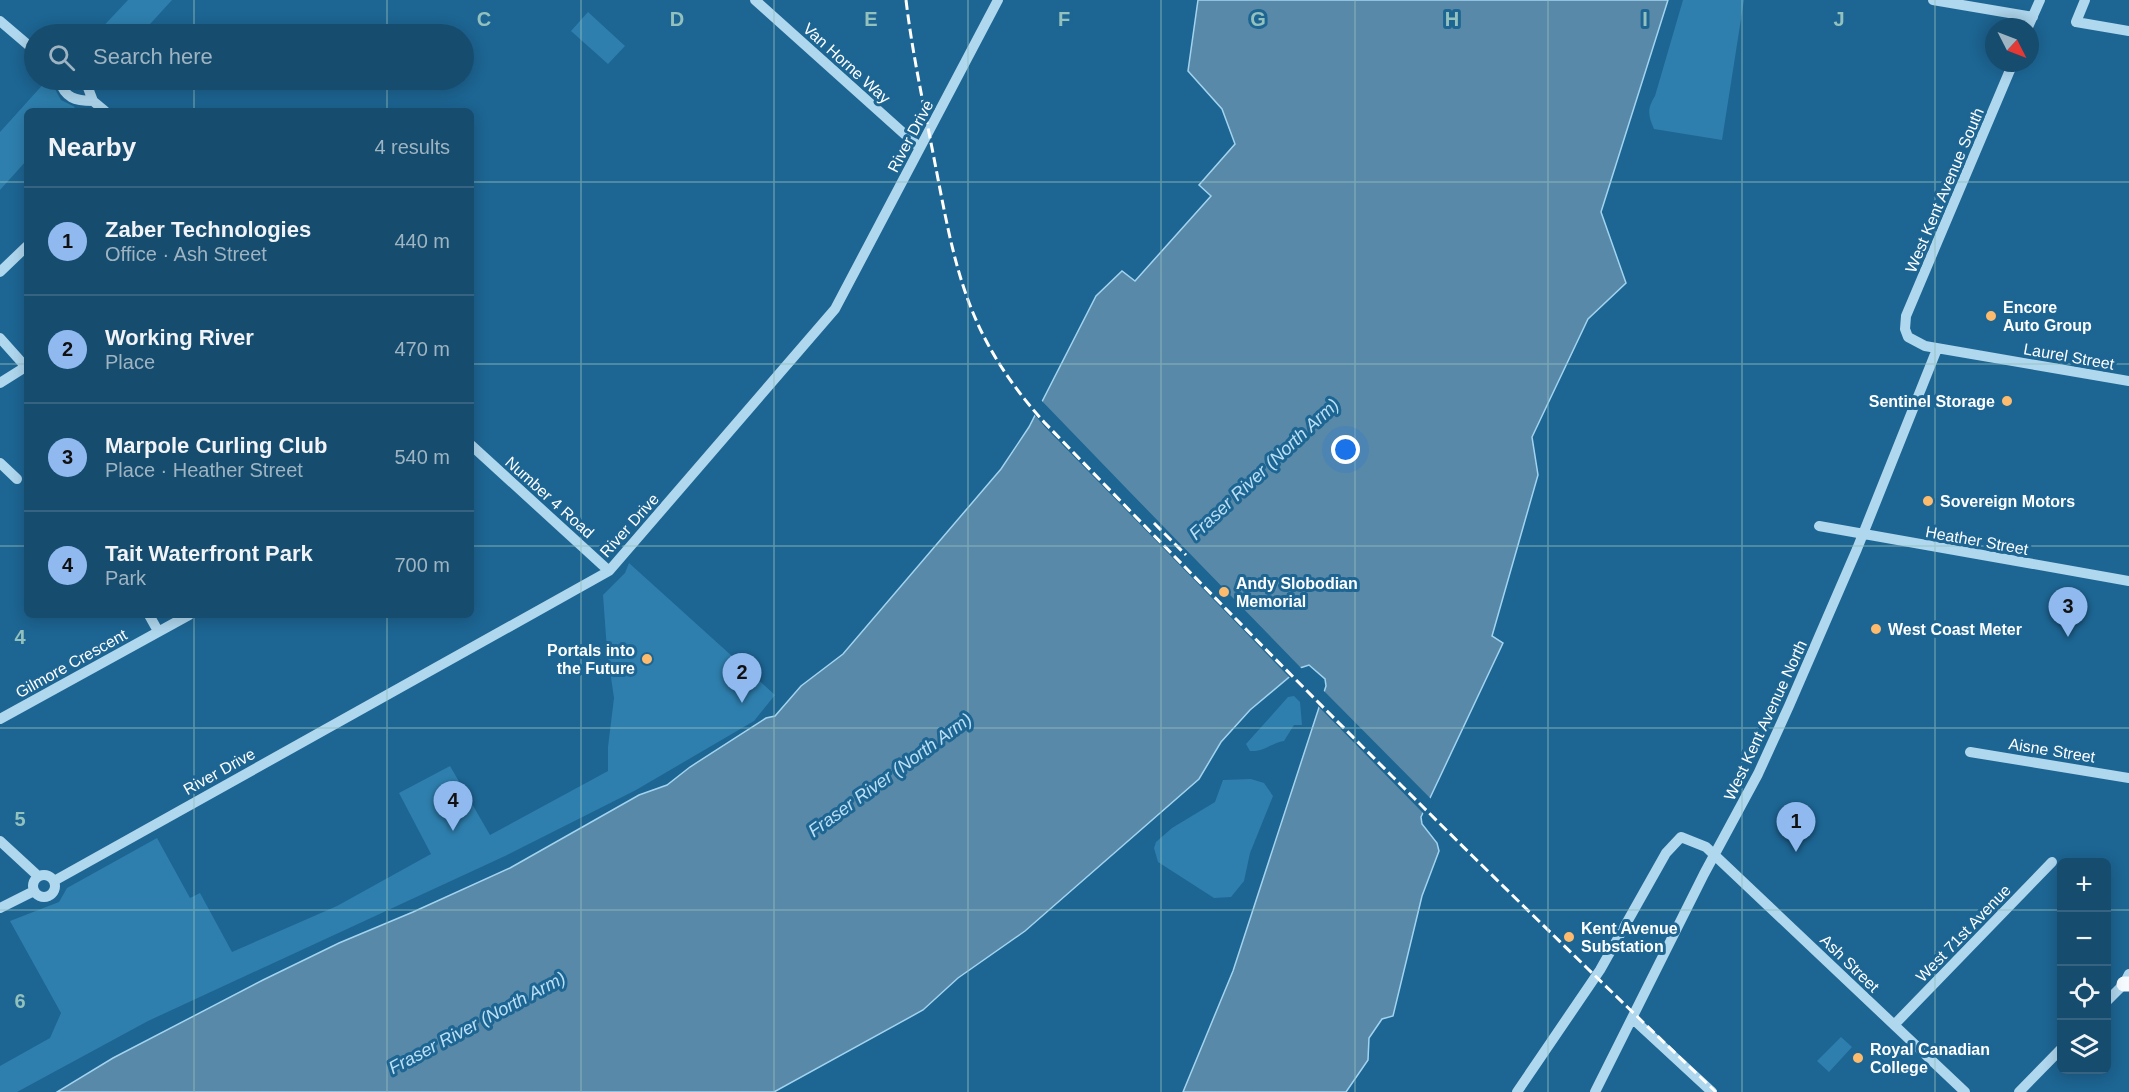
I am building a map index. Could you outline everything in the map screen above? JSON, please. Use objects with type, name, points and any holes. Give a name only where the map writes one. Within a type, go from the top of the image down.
[{"type":"street","name":"Van Horne Way","points":[[755,0],[921,148]]},
{"type":"street","name":"River Drive","points":[[54,881],[609,571],[835,309],[998,0]]},
{"type":"street","points":[[1933,0],[2013,18]]},
{"type":"street","points":[[2033,18],[2040,0]]},
{"type":"street","points":[[2085,0],[2076,22],[2129,31]]},
{"type":"street","points":[[0,21],[24,41]]},
{"type":"street","name":"West Kent Avenue South","points":[[1905,329],[1906,316],[2009,72]]},
{"type":"street","points":[[63,90],[71,98],[93,101]]},
{"type":"street","points":[[89,90],[93,101],[101,108]]},
{"type":"street","points":[[0,272],[24,249]]},
{"type":"street","name":"Laurel Street","points":[[1905,329],[1908,337],[1914,341],[1937,349],[2129,381]]},
{"type":"street","points":[[0,338],[24,364]]},
{"type":"street","name":"West Kent Avenue North","points":[[1596,1092],[1758,774],[1808,665],[1937,349]]},
{"type":"street","points":[[0,383],[24,367]]},
{"type":"street","name":"Number 4 Road","points":[[474,448],[609,571]]},
{"type":"street","points":[[0,463],[17,479]]},
{"type":"street","name":"Heather Street","points":[[1820,526],[2129,580]]},
{"type":"street","points":[[151,618],[158,631]]},
{"type":"street","name":"Gilmore Crescent","points":[[0,719],[183,618]]},
{"type":"street","name":"Aisne Street","points":[[1970,753],[2129,778]]},
{"type":"street","points":[[1517,1092],[1600,970],[1676,840],[1681,837],[1689,838],[1715,855]]},
{"type":"street","points":[[0,841],[38,876],[48,876],[54,881],[53,892],[47,896],[40,896],[34,891],[33,882],[38,876]]},
{"type":"street","name":"Ash Street","points":[[1715,855],[1965,1092]]},
{"type":"street","name":"West 71st Avenue","points":[[1894,1025],[2052,862]]},
{"type":"street","points":[[0,908],[34,891]]},
{"type":"street","points":[[2111,997],[2127,981]]},
{"type":"street","points":[[1632,1018],[1712,1092]]},
{"type":"street","points":[[2019,1092],[2057,1052]]},
{"type":"shaded area","points":[[128,0],[172,0],[150,24],[105,24]]},
{"type":"shaded area","points":[[1683,0],[1744,0],[1722,140],[1654,129],[1650,120],[1650,108]]},
{"type":"shaded area","points":[[588,12],[625,46],[608,64],[571,31]]},
{"type":"shaded area","points":[[38,90],[56,90],[61,100],[75,107],[24,108],[24,163],[0,190],[0,132]]},
{"type":"shaded area","points":[[629,563],[775,695],[754,721],[636,790],[505,856],[148,1021],[17,1092],[0,1092],[0,1066],[50,1038],[61,1013],[10,921],[59,902],[67,888],[157,838],[190,898],[200,893],[232,952],[337,906],[431,854],[399,793],[450,766],[490,835],[608,771],[608,747],[614,698],[607,650],[603,595],[625,573]]},
{"type":"shaded area","points":[[1294,696],[1300,702],[1302,725],[1294,725],[1284,741],[1250,751],[1246,744],[1288,697]]},
{"type":"shaded area","points":[[1251,779],[1264,783],[1273,796],[1250,853],[1244,881],[1231,897],[1214,898],[1158,862],[1154,848],[1156,842],[1172,828],[1215,802],[1223,780]]},
{"type":"shaded area","points":[[1841,1037],[1852,1047],[1829,1072],[1817,1061]]},
{"type":"water","name":"Fraser River (North Arm)","points":[[1198,0],[1668,0],[1601,212],[1626,283],[1588,319],[1532,437],[1538,475],[1492,636],[1503,643],[1421,817],[1422,824],[1437,843],[1439,851],[1422,896],[1393,1016],[1382,1019],[1369,1038],[1368,1060],[1346,1092],[1183,1092],[1233,971],[1326,686],[1325,679],[1309,665],[1300,668],[1250,710],[1221,742],[1199,779],[1025,931],[958,978],[923,1010],[774,1092],[57,1092],[113,1058],[263,980],[339,943],[510,868],[639,795],[667,785],[690,767],[766,718],[775,716],[801,686],[843,654],[1001,469],[1029,427],[1096,296],[1122,271],[1135,281],[1211,196],[1199,185],[1235,144],[1222,109],[1188,71]]},
{"type":"pier","points":[[1040,399],[1303,670],[1291,679],[1045,427],[1033,413]]},
{"type":"pier","points":[[1322,689],[1433,801],[1426,816],[1317,705]]},
{"type":"railway","points":[[906,0],[922,96],[948,230],[957,264],[980,328],[1017,390],[1044,422],[1293,677],[1545,927],[1716,1092]]},
{"type":"railway","points":[[1154,523],[1186,555]]},
{"type":"place","name":"Encore Auto Group","points":[[1991,316]]},
{"type":"place","name":"Sentinel Storage","points":[[2007,401]]},
{"type":"place","name":"Sovereign Motors","points":[[1928,501]]},
{"type":"place","name":"Andy Slobodian Memorial","points":[[1224,592]]},
{"type":"place","name":"West Coast Meter","points":[[1876,629]]},
{"type":"place","name":"Marpole Curling Club","points":[[2068,637]]},
{"type":"place","name":"Portals into the Future","points":[[647,659]]},
{"type":"place","name":"Working River","points":[[742,703]]},
{"type":"place","name":"Tait Waterfront Park","points":[[453,831]]},
{"type":"place","name":"Zaber Technologies","points":[[1796,852]]},
{"type":"place","name":"Kent Avenue Substation","points":[[1569,937]]},
{"type":"place","name":"Royal Canadian College","points":[[1858,1058]]}]
